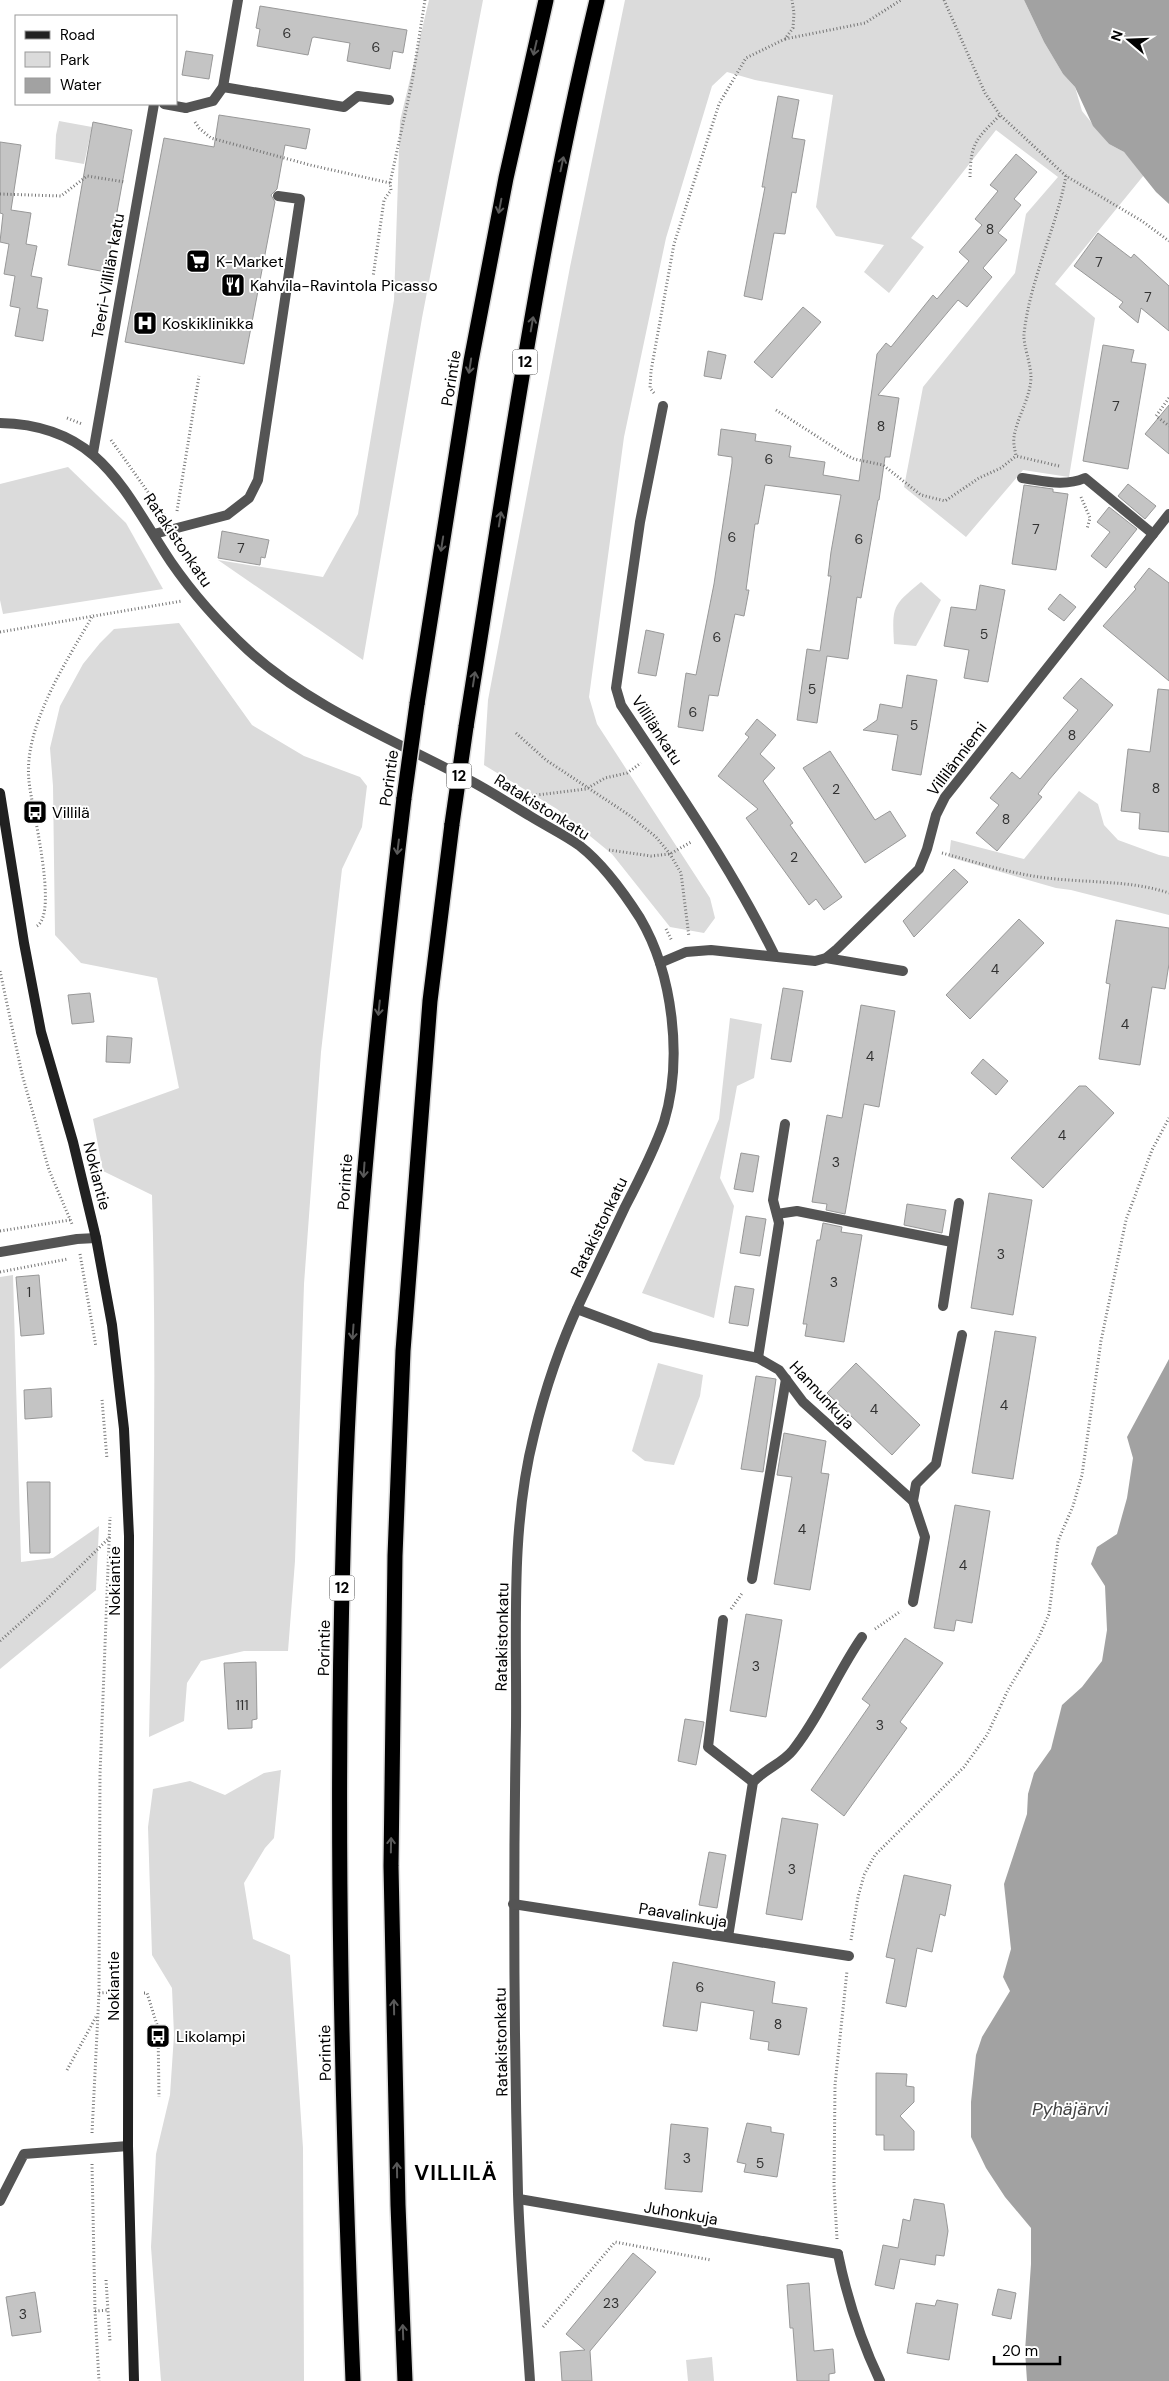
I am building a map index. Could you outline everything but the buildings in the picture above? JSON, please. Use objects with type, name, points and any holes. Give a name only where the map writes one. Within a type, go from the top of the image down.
[{"type":"highway","name":"Porintie","points":[[353,2381],[345,2196],[339,1856],[342,1552],[352,1337],[365,1145],[404,798],[471,361],[506,178],[546,0]]},
{"type":"highway","name":"12","points":[[405,2381],[398,2205],[391,1866],[395,1556],[403,1350],[430,1010],[452,824],[466,727],[526,356],[558,180],[598,0]]},
{"type":"main road","name":"Nokiantie","points":[[0,793],[24,944],[41,1032],[73,1142],[96,1238],[112,1325],[124,1429],[129,1536],[128,2146],[134,2381]]},
{"type":"street","points":[[170,105],[186,108],[213,102],[223,87],[238,0]]},
{"type":"street","points":[[223,87],[344,107],[358,96],[389,100]]},
{"type":"street","name":"Teeri-Villilän katu","points":[[93,453],[154,105]]},
{"type":"street","points":[[154,534],[227,515],[249,498],[258,480],[300,199],[278,196]]},
{"type":"street","name":"Villilänkatu","points":[[663,406],[640,522],[616,688],[621,705],[705,833],[760,924],[775,956]]},
{"type":"street","name":"Ratakistonkatu","points":[[0,423],[26,424],[61,435],[93,453],[118,479],[172,564],[194,593],[228,631],[254,656],[301,691],[370,730],[473,782],[582,848],[614,882],[641,920],[660,963],[672,1011],[672,1088],[663,1123],[644,1170],[576,1309],[546,1388],[532,1441],[519,1535],[513,1904],[518,2199],[530,2381]]},
{"type":"street","points":[[1022,478],[1064,484],[1073,483],[1085,478],[1153,534]]},
{"type":"street","name":"Villilänniemi","points":[[826,958],[919,869],[927,849],[936,815],[945,797],[1169,514]]},
{"type":"street","points":[[660,963],[682,954],[711,950],[775,956],[799,961],[815,961],[826,958],[903,971]]},
{"type":"street","points":[[758,1358],[779,1223],[773,1200],[785,1124]]},
{"type":"street","points":[[942,1306],[959,1203]]},
{"type":"street","points":[[777,1214],[797,1211],[952,1242]]},
{"type":"street","points":[[0,1252],[77,1239],[96,1238]]},
{"type":"street","name":"Hannunkuja","points":[[576,1309],[652,1337],[758,1358],[779,1370],[803,1402],[913,1501]]},
{"type":"street","points":[[913,1602],[925,1537],[913,1501],[916,1484],[936,1464],[962,1335]]},
{"type":"street","points":[[752,1579],[786,1380]]},
{"type":"street","points":[[723,1620],[708,1747],[753,1782]]},
{"type":"street","points":[[728,1937],[753,1782],[762,1772],[791,1753],[801,1739],[847,1658],[862,1637]]},
{"type":"street","name":"Paavalinkuja","points":[[513,1904],[849,1956]]},
{"type":"street","points":[[0,2201],[24,2154],[128,2146]]},
{"type":"street","name":"Juhonkuja","points":[[518,2199],[838,2254]]},
{"type":"street","points":[[838,2254],[844,2283],[880,2381]]},
{"type":"path","points":[[373,277],[384,200],[391,190],[390,182],[410,92],[426,0]]},
{"type":"path","points":[[785,38],[792,28],[794,13],[792,0]]},
{"type":"path","points":[[663,406],[650,388],[674,244],[719,104],[746,58],[785,38],[864,22],[901,0]]},
{"type":"path","points":[[944,0],[985,93],[1000,115],[1066,176],[1142,221],[1169,241]]},
{"type":"path","points":[[186,108],[199,128],[211,138],[310,165],[390,182]]},
{"type":"path","points":[[970,177],[971,150],[982,134],[1000,115]]},
{"type":"path","points":[[0,194],[61,196],[87,176],[139,184]]},
{"type":"path","points":[[1016,456],[1014,438],[1031,379],[1030,358],[1024,337],[1027,315],[1044,250],[1062,198],[1066,176]]},
{"type":"path","points":[[174,529],[199,376]]},
{"type":"path","points":[[1169,398],[1156,416],[1169,426]]},
{"type":"path","points":[[776,410],[846,455],[854,459],[884,465],[921,495],[945,501],[979,478],[1001,468],[1016,456],[1052,462],[1085,478]]},
{"type":"path","points":[[60,416],[108,435],[174,529]]},
{"type":"path","points":[[1064,484],[1083,499],[1090,518],[1087,529]]},
{"type":"path","points":[[0,632],[178,602],[194,593]]},
{"type":"path","points":[[44,867],[29,781],[28,759],[42,709],[54,683],[92,615]]},
{"type":"path","points":[[516,733],[546,760],[586,789],[629,815],[656,837],[670,854],[681,872],[690,933],[682,954]]},
{"type":"path","points":[[532,802],[524,797],[544,792],[586,789],[605,778],[627,773],[642,763],[650,748]]},
{"type":"path","points":[[601,849],[651,856],[670,854],[705,833]]},
{"type":"path","points":[[927,849],[1045,878],[1129,884],[1169,893]]},
{"type":"path","points":[[664,927],[682,954]]},
{"type":"path","points":[[0,973],[22,1074],[49,1170],[77,1239],[98,1354]]},
{"type":"path","points":[[838,2254],[834,2185],[835,2085],[849,1956],[858,1897],[864,1875],[875,1856],[964,1767],[988,1734],[1008,1690],[1038,1640],[1050,1614],[1058,1541],[1074,1506],[1082,1475],[1101,1341],[1126,1220],[1149,1158],[1169,1118]]},
{"type":"path","points":[[0,1231],[70,1220]]},
{"type":"path","points":[[0,1272],[81,1256]]},
{"type":"path","points":[[102,1392],[108,1467]]},
{"type":"path","points":[[99,2381],[95,2311],[92,2149],[98,2014],[100,1774],[110,1511]]},
{"type":"path","points":[[0,1642],[110,1537]]},
{"type":"path","points":[[723,1620],[752,1579]]},
{"type":"path","points":[[862,1637],[913,1602]]},
{"type":"path","points":[[68,2070],[98,2014]]},
{"type":"path","points":[[158,2028],[159,2097]]},
{"type":"path","points":[[541,2330],[615,2242],[711,2260]]},
{"type":"path","points":[[106,2280],[110,2341]]},
{"type":"path","points":[[95,2311],[108,2310]]},
{"type":"green space","points":[[429,0],[483,0],[422,318],[363,660],[218,560],[323,577],[358,514],[394,300],[400,121]]},
{"type":"green space","points":[[625,0],[1024,0],[1044,42],[1063,74],[1075,87],[1082,111],[1109,144],[1124,152],[1144,175],[1055,284],[1095,318],[1069,477],[1023,470],[966,537],[904,487],[923,387],[1015,273],[1026,214],[1058,177],[996,130],[911,238],[924,247],[889,293],[864,272],[884,245],[836,236],[816,207],[833,95],[755,80],[727,72],[712,86],[666,238],[624,437],[589,697],[597,724],[710,898],[715,918],[704,933],[670,927],[612,854],[557,809],[484,765],[488,700],[570,267]]},
{"type":"green space","points":[[59,121],[92,127],[84,164],[55,159],[56,135]]},
{"type":"green space","points":[[68,467],[126,523],[163,589],[3,614],[0,600],[0,484]]},
{"type":"green space","points":[[921,582],[941,600],[916,646],[894,644],[893,622],[896,608],[904,596]]},
{"type":"green space","points":[[179,623],[252,725],[304,756],[360,777],[367,786],[362,827],[342,869],[321,1052],[304,1284],[295,1561],[288,1651],[244,1651],[201,1661],[187,1683],[184,1721],[149,1737],[154,1398],[152,1195],[103,1171],[93,1119],[179,1088],[157,978],[81,963],[55,935],[53,786],[50,748],[60,706],[83,664],[114,629]]},
{"type":"green space","points":[[1079,791],[1098,804],[1104,825],[1118,840],[1169,857],[1169,915],[1071,890],[1056,888],[949,857],[951,840],[1024,859]]},
{"type":"green space","points":[[730,1018],[762,1024],[754,1078],[737,1086],[720,1178],[734,1206],[714,1318],[642,1293],[719,1119]]},
{"type":"green space","points":[[13,1275],[21,1562],[53,1558],[99,1526],[96,1590],[0,1669],[0,1277]]},
{"type":"green space","points":[[658,1363],[703,1375],[700,1396],[674,1465],[645,1461],[632,1451]]},
{"type":"green space","points":[[281,1770],[274,1838],[265,1848],[244,1883],[253,1939],[290,1955],[303,2148],[304,2381],[161,2381],[151,2247],[156,2154],[170,2095],[174,2035],[172,1988],[152,1955],[148,1827],[153,1789],[190,1781],[225,1795],[264,1773]]},
{"type":"green space","points":[[712,2357],[714,2381],[688,2381],[686,2360]]},
{"type":"water","points":[[1024,0],[1169,0],[1169,204],[1156,192],[1124,152],[1109,144],[1093,126],[1075,87],[1063,74],[1044,42]]},
{"type":"water","name":"Pyhäjärvi","points":[[1169,1359],[1169,2381],[1027,2381],[1025,2351],[1031,2264],[1031,2228],[1005,2197],[986,2168],[971,2137],[971,2102],[976,2055],[982,2037],[1010,1991],[1003,1977],[1011,1949],[1004,1884],[1027,1814],[1028,1794],[1034,1773],[1051,1749],[1062,1705],[1082,1687],[1102,1661],[1107,1630],[1105,1586],[1091,1564],[1097,1547],[1117,1534],[1127,1498],[1133,1458],[1127,1437]]},
{"type":"place","name":"K-Market","points":[[198,261]]},
{"type":"place","name":"Kahvila-Ravintola Picasso","points":[[233,285]]},
{"type":"place","name":"Koskiklinikka","points":[[145,323]]},
{"type":"place","name":"Villilä","points":[[35,812]]},
{"type":"place","name":"Likolampi","points":[[158,2036]]},
{"type":"district","name":"VILLILÄ","points":[[456,2173]]}]
